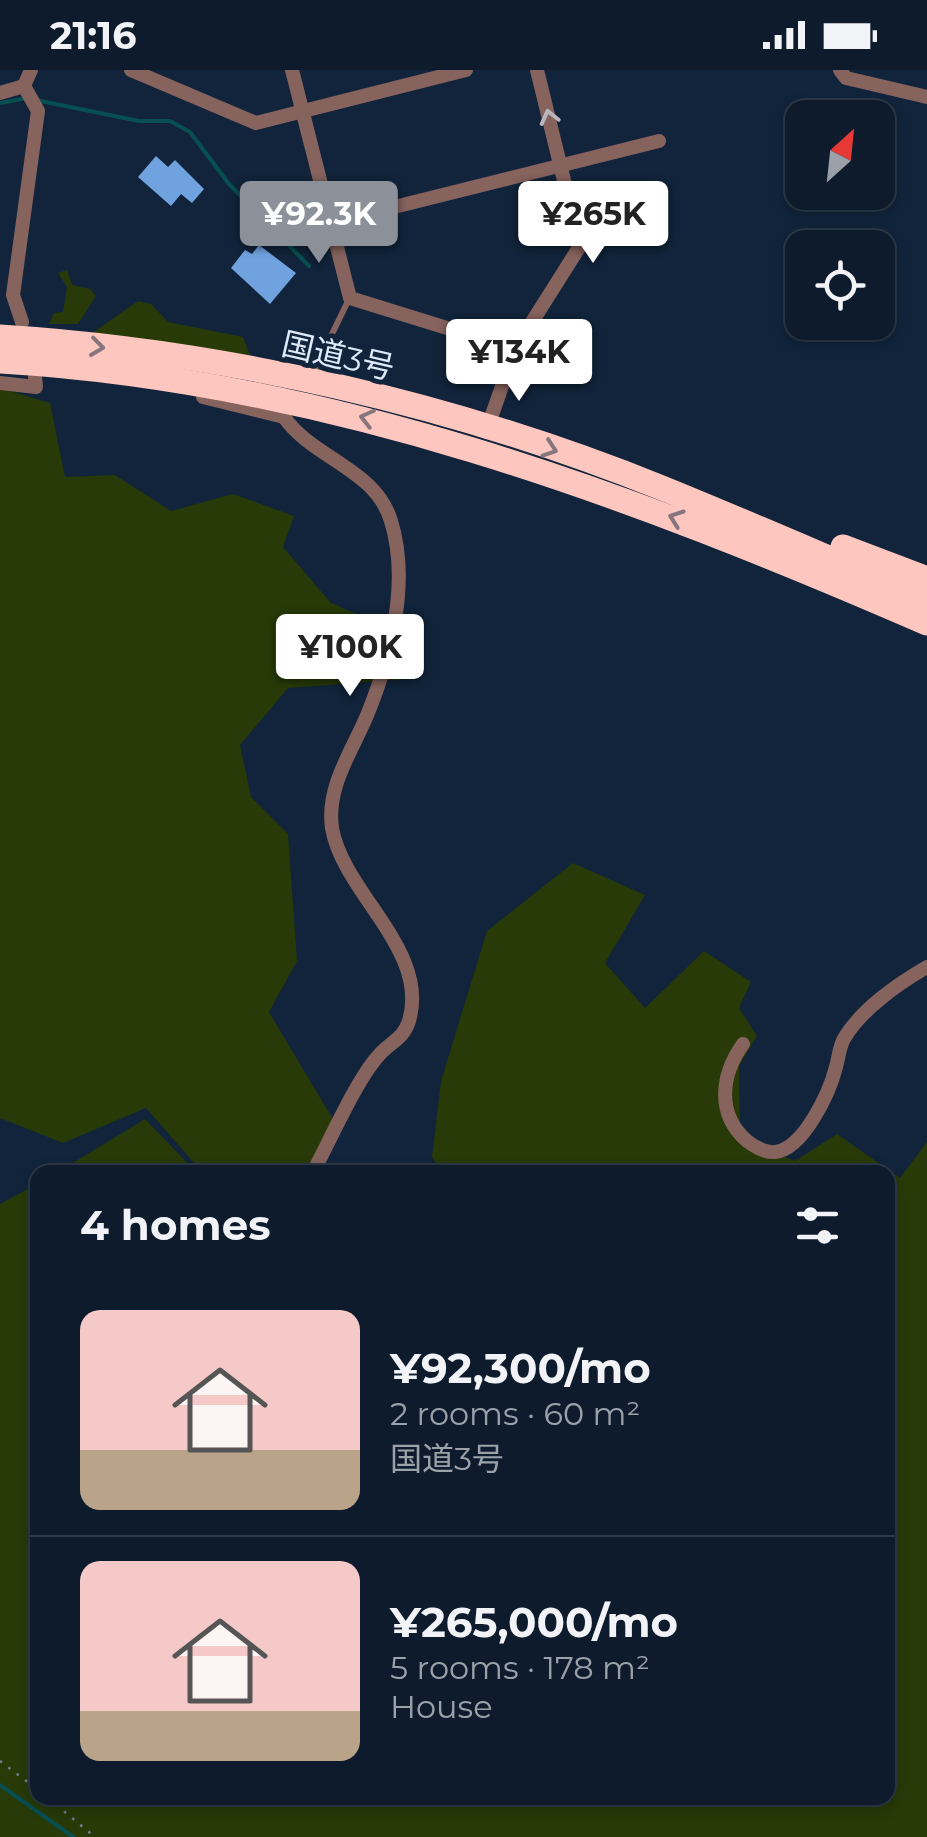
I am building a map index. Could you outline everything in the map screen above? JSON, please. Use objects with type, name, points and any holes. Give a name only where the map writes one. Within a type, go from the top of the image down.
[{"type":"highway","name":"国道3号","points":[[0,338],[145,353],[310,382],[486,441],[927,600]]},
{"type":"highway","name":"国道3号","points":[[0,360],[82,368],[302,402],[486,441]]},
{"type":"highway","name":"国道3号","points":[[720,524],[927,623]]},
{"type":"highway","points":[[720,524],[801,531],[927,579]]},
{"type":"highway","points":[[720,524],[822,592],[927,641]]},
{"type":"street","points":[[0,94],[24,86],[31,70]]},
{"type":"street","points":[[131,70],[256,124],[466,70]]},
{"type":"street","points":[[292,70],[350,298],[516,348]]},
{"type":"street","points":[[486,441],[516,348],[580,246],[537,70]]},
{"type":"street","points":[[840,70],[846,78],[927,97]]},
{"type":"street","points":[[22,322],[13,295],[38,111],[24,86]]},
{"type":"street","points":[[330,223],[659,141]]},
{"type":"street","points":[[82,368],[110,384],[156,386],[284,417],[294,431],[363,481],[391,519],[398,575],[389,652],[338,778],[332,826],[346,868],[397,949],[410,994],[410,1018],[400,1040],[380,1054],[316,1165]]},
{"type":"street","points":[[0,383],[36,387],[36,377]]},
{"type":"street","points":[[743,1044],[726,1076],[729,1117],[750,1143],[773,1152],[786,1149],[804,1130],[821,1100],[843,1040],[854,1026],[927,967]]},
{"type":"lane","points":[[310,382],[350,298]]},
{"type":"path","points":[[0,1761],[30,1784]]},
{"type":"path","points":[[56,1805],[95,1837]]},
{"type":"green space","points":[[67,270],[72,285],[90,289],[96,296],[78,324],[49,324],[54,313],[63,312],[67,287],[58,273]]},
{"type":"green space","points":[[138,301],[151,304],[168,322],[243,337],[251,358],[91,334]]},
{"type":"green space","points":[[0,388],[50,403],[65,477],[115,475],[171,511],[233,494],[294,516],[283,547],[331,603],[377,623],[406,679],[288,688],[240,745],[251,797],[288,834],[297,961],[269,1012],[334,1121],[325,1165],[196,1165],[146,1108],[63,1143],[0,1118]]},
{"type":"green space","points":[[573,863],[645,895],[605,963],[645,1008],[704,951],[751,982],[739,1008],[757,1036],[739,1066],[740,1138],[795,1161],[837,1134],[881,1165],[437,1165],[432,1157],[441,1081],[487,931]]},
{"type":"green space","points":[[145,1119],[189,1165],[69,1165]]},
{"type":"green space","points":[[927,1142],[927,1837],[0,1837],[0,1204],[30,1188],[30,1805],[895,1805],[895,1175],[900,1178]]},
{"type":"building","points":[[156,156],[168,167],[175,160],[204,189],[192,203],[181,194],[171,206],[138,177]]},
{"type":"building","points":[[259,245],[296,273],[270,304],[231,268],[245,250],[252,254]]},
{"type":"waterway","points":[[0,103],[27,98]]},
{"type":"waterway","points":[[36,100],[139,121],[170,121],[190,132],[229,184],[309,266]]},
{"type":"waterway","points":[[0,1785],[73,1837]]}]
